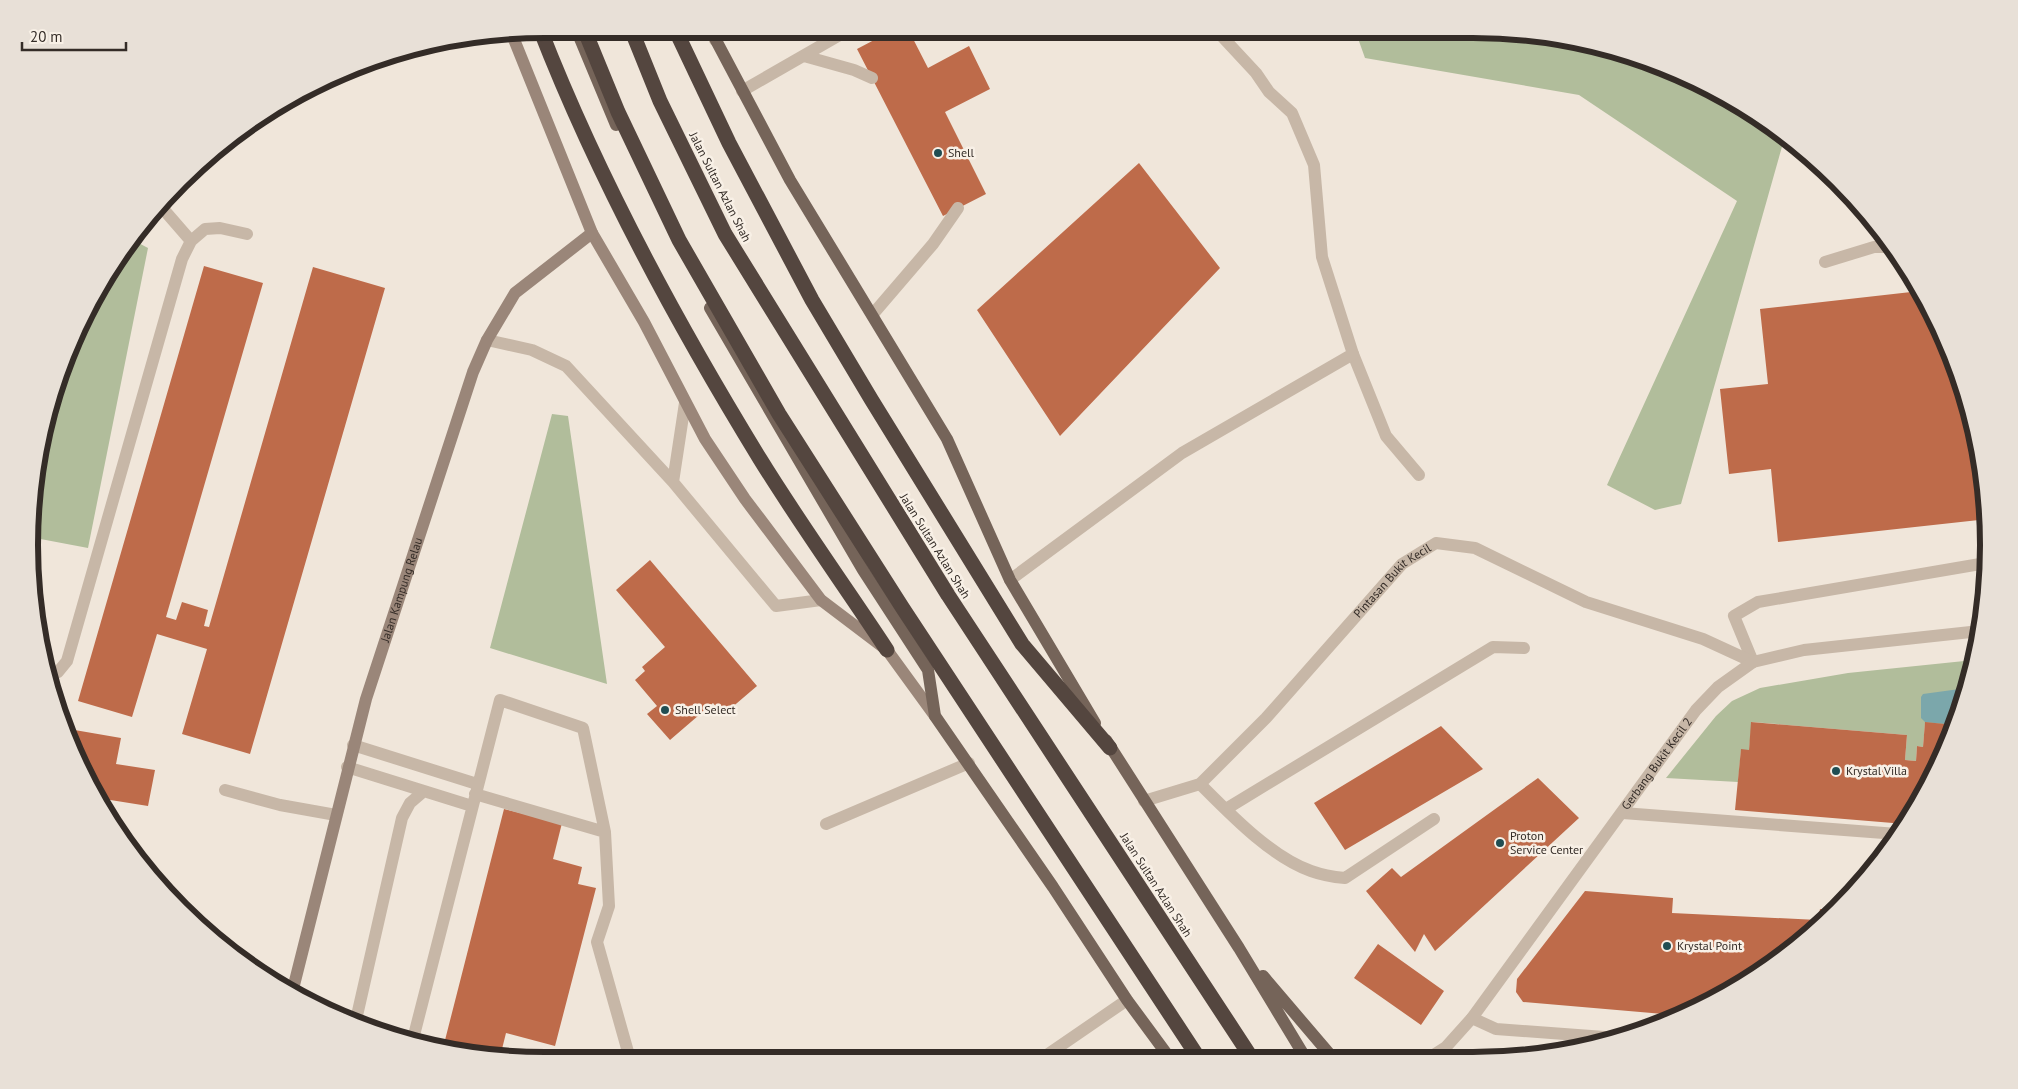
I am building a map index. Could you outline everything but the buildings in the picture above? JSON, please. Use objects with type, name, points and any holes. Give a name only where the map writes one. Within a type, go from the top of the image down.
[{"type":"highway","points":[[544,38],[568,101],[633,233],[760,459],[887,650]]},
{"type":"highway","points":[[588,38],[618,112],[679,240],[779,414],[902,607],[1195,1052]]},
{"type":"highway","name":"Jalan Sultan Azlan Shah","points":[[634,38],[660,101],[725,234],[948,595],[1248,1052]]},
{"type":"highway","points":[[679,38],[729,143],[812,300],[872,399],[1022,644],[1110,748]]},
{"type":"main road","points":[[580,38],[600,90],[658,213],[738,359],[863,570],[928,670],[934,716],[968,763],[1127,1000],[1165,1052]]},
{"type":"main road","points":[[714,38],[790,180],[948,439],[1010,580],[1110,748],[1239,948],[1302,1052]]},
{"type":"main road","points":[[1239,948],[1329,1052]]},
{"type":"street","points":[[742,90],[835,38]]},
{"type":"street","points":[[1223,38],[1256,73],[1269,92],[1292,113],[1314,165],[1322,256],[1353,354],[1386,436],[1419,475]]},
{"type":"street","points":[[514,39],[592,233],[644,322],[684,403],[705,439],[745,499],[821,600],[887,650],[934,716]]},
{"type":"street","points":[[804,56],[854,70],[872,78]]},
{"type":"street","points":[[873,314],[934,244],[958,208]]},
{"type":"street","points":[[163,210],[191,241]]},
{"type":"street","points":[[54,673],[58,672],[67,661],[182,259],[191,241],[205,228],[220,228],[247,234]]},
{"type":"street","name":"Jalan Kampung Relau","points":[[294,985],[353,745],[378,660],[473,372],[487,340],[515,294],[592,233]]},
{"type":"street","points":[[1825,262],[1874,247],[1884,247]]},
{"type":"street","points":[[487,340],[532,350],[566,366],[673,482],[776,606],[821,600]]},
{"type":"street","points":[[1010,580],[1182,453],[1353,354]]},
{"type":"street","points":[[673,482],[684,403]]},
{"type":"street","name":"Pintasan Bukit Kecil","points":[[1144,801],[1200,784],[1266,718],[1402,564],[1436,543],[1476,548],[1586,602],[1704,639],[1753,662]]},
{"type":"street","points":[[1753,662],[1734,616],[1758,602],[1979,564]]},
{"type":"street","name":"Gerbang Bukit Kecil 2","points":[[1438,1052],[1446,1047],[1472,1018],[1696,710],[1718,687],[1753,662],[1804,650],[1973,632]]},
{"type":"street","points":[[1226,809],[1493,647],[1524,648]]},
{"type":"street","points":[[414,1034],[500,700],[583,728],[605,832],[609,906],[597,942],[628,1052]]},
{"type":"street","points":[[353,745],[475,794],[605,832]]},
{"type":"street","points":[[826,824],[968,763]]},
{"type":"street","points":[[347,767],[424,791],[475,794]]},
{"type":"street","points":[[1200,784],[1226,809],[1282,855],[1310,871],[1345,878],[1434,819]]},
{"type":"street","points":[[225,790],[280,805],[336,815]]},
{"type":"street","points":[[357,1016],[402,818],[410,803],[424,791]]},
{"type":"street","points":[[1622,813],[1890,833]]},
{"type":"street","points":[[1053,1052],[1127,1000]]},
{"type":"street","points":[[1472,1018],[1496,1029],[1595,1036]]},
{"type":"green space","points":[[1358,38],[1507,39],[1572,47],[1636,64],[1668,76],[1727,105],[1783,143],[1681,504],[1655,510],[1607,485],[1737,201],[1579,95],[1365,58]]},
{"type":"green space","points":[[137,242],[148,248],[88,548],[38,539],[42,478],[47,446],[64,382],[76,350],[105,291]]},
{"type":"green space","points":[[552,414],[568,416],[607,684],[490,648]]},
{"type":"green space","points":[[1967,661],[1947,724],[1925,723],[1923,747],[1917,746],[1916,761],[1905,760],[1907,735],[1752,722],[1749,750],[1741,750],[1738,782],[1666,778],[1716,716],[1732,701],[1760,688],[1848,673]]},
{"type":"water","points":[[1959,689],[1948,724],[1925,722],[1921,718],[1921,697],[1923,694]]},
{"type":"place","name":"Shell","points":[[938,153]]},
{"type":"place","name":"Shell Select","points":[[665,710]]},
{"type":"place","name":"Krystal Villa","points":[[1836,771]]},
{"type":"place","name":"Proton Service Center","points":[[1500,843]]},
{"type":"place","name":"Krystal Point","points":[[1667,946]]}]
